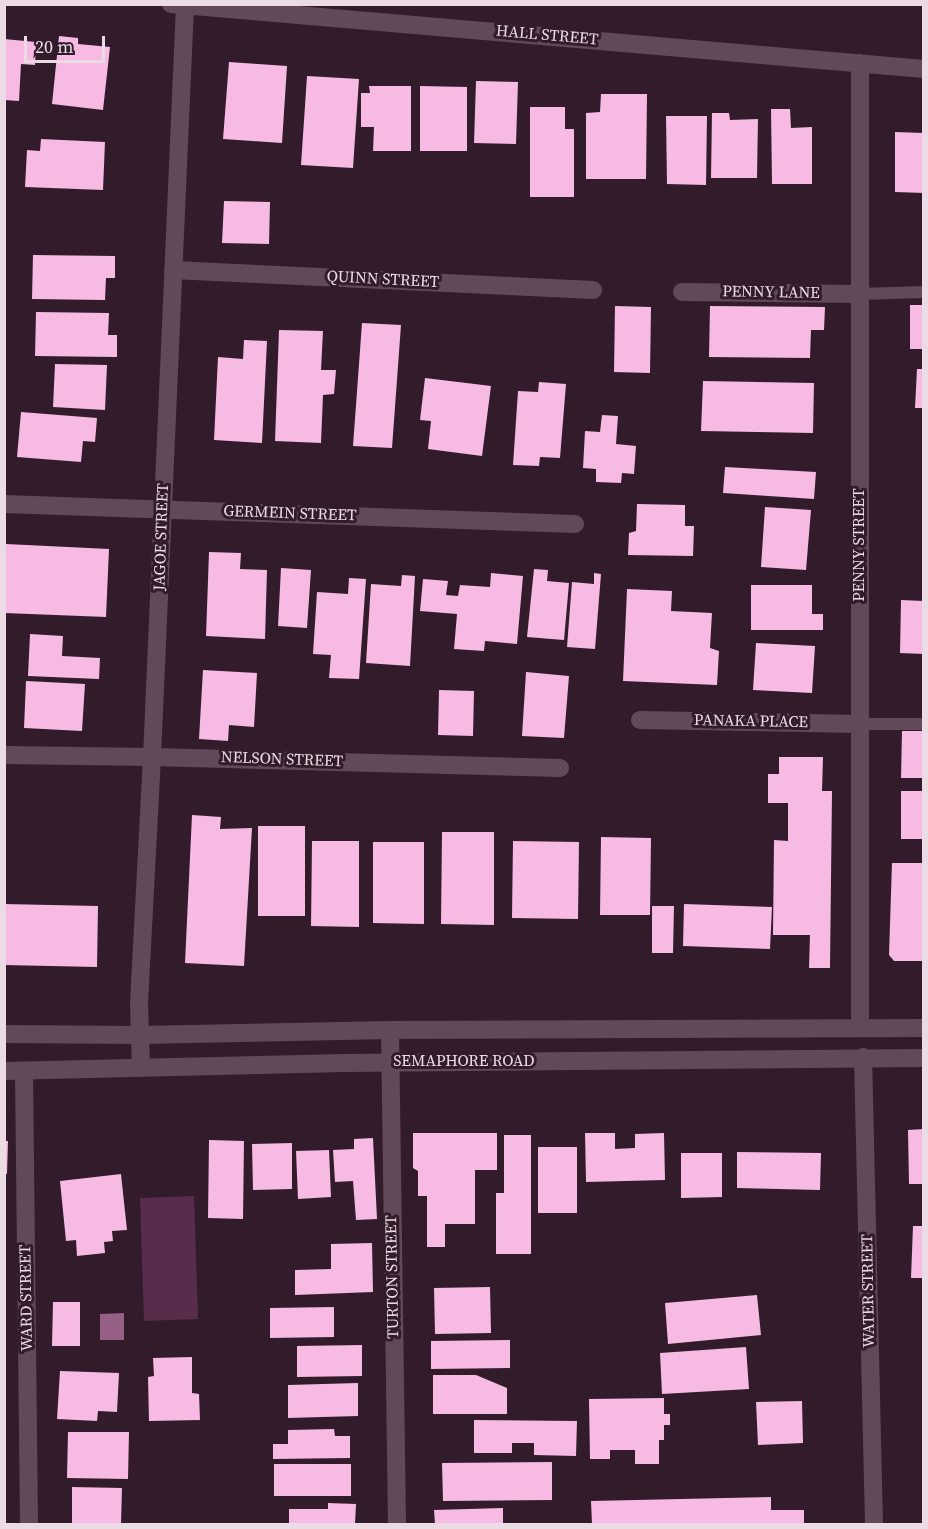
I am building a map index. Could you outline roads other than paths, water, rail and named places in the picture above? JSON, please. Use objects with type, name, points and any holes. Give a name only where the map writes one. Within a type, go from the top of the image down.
[{"type":"street","name":"HALL STREET","points":[[178,5],[924,69]]},
{"type":"street","name":"JAGOE STREET","points":[[141,1068],[139,1003],[173,270],[178,5]]},
{"type":"street","name":"PENNY STREET","points":[[860,63],[860,1027]]},
{"type":"street","name":"QUINN STREET","points":[[173,270],[593,290]]},
{"type":"street","name":"PENNY LANE","points":[[682,292],[860,294]]},
{"type":"street","name":"GERMEIN STREET","points":[[4,504],[575,524]]},
{"type":"street","name":"PANAKA PLACE","points":[[640,720],[861,724]]},
{"type":"street","name":"NELSON STREET","points":[[4,755],[560,768]]},
{"type":"street","name":"WATER STREET","points":[[860,1027],[863,1058],[874,1524]]},
{"type":"street","name":"SEMAPHORE ROAD","points":[[4,1034],[140,1035],[390,1030],[924,1028]]},
{"type":"street","points":[[597,1029],[598,1062]]},
{"type":"street","name":"TURTON STREET","points":[[390,1030],[397,1524]]},
{"type":"street","name":"SEMAPHORE ROAD","points":[[4,1071],[391,1063],[924,1058]]},
{"type":"street","name":"WARD STREET","points":[[24,1071],[30,1524]]},
{"type":"lane","points":[[860,294],[924,292]]},
{"type":"lane","points":[[861,724],[924,724]]}]
